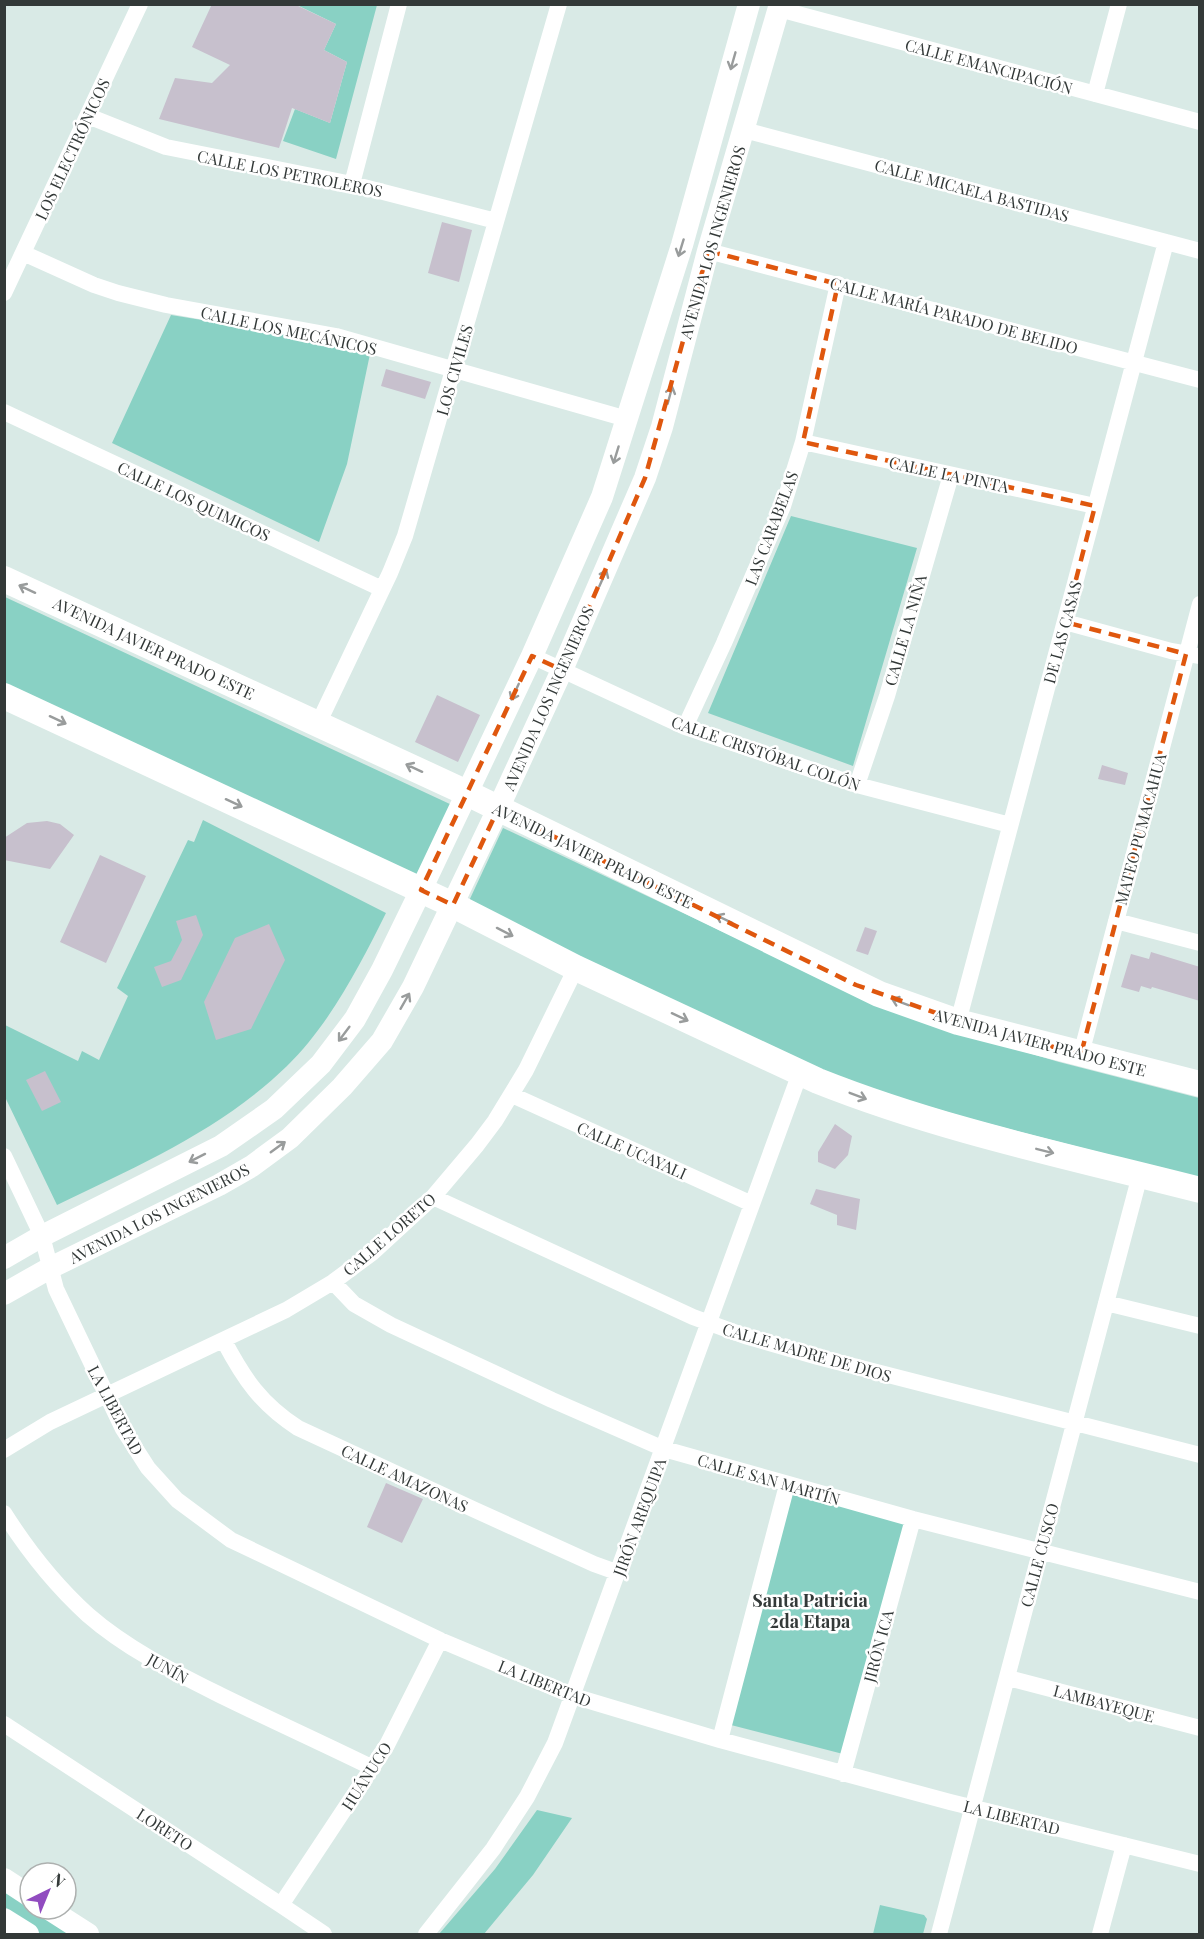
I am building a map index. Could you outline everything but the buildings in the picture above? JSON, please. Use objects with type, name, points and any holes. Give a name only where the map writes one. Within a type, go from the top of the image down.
[{"type":"main road","name":"AVENIDA JAVIER PRADO ESTE","points":[[4,579],[467,793],[856,985],[903,1004],[958,1022],[1200,1084]]},
{"type":"main road","points":[[4,696],[422,890],[576,968],[800,1073],[857,1096],[930,1121],[1200,1190]]},
{"type":"street","name":"LOS ELECTRÓNICOS","points":[[4,293],[140,4]]},
{"type":"street","points":[[352,184],[399,4]]},
{"type":"street","name":"LOS CIVILES","points":[[318,724],[398,556],[559,4]]},
{"type":"street","name":"AVENIDA LOS INGENIEROS","points":[[4,1258],[42,1236],[220,1146],[274,1108],[321,1064],[355,1019],[422,890],[532,656],[602,497],[682,245],[749,4]]},
{"type":"street","points":[[1095,94],[1119,4]]},
{"type":"street","name":"AVENIDA LOS INGENIEROS","points":[[4,1294],[50,1268],[219,1185],[252,1166],[290,1138],[342,1087],[382,1041],[413,987],[498,809],[562,670],[645,478],[662,427],[708,251],[779,7]]},
{"type":"street","name":"CALLE EMANCIPACIÓN","points":[[779,7],[1200,122]]},
{"type":"street","name":"CALLE LOS PETROLEROS","points":[[88,116],[166,147],[352,184],[496,221]]},
{"type":"street","name":"CALLE MICAELA BASTIDAS","points":[[744,130],[1200,251]]},
{"type":"street","name":"DE LAS CASAS","points":[[958,1022],[1166,242]]},
{"type":"street","name":"CALLE MARÍA PARADO DE BELIDO","points":[[708,251],[1200,380]]},
{"type":"street","name":"CALLE LOS MECÁNICOS","points":[[23,253],[94,285],[118,293],[177,307],[336,336],[627,419]]},
{"type":"street","name":"LAS CARABELAS","points":[[685,727],[783,506],[803,442],[838,284]]},
{"type":"street","name":"CALLE LOS QUIMICOS","points":[[4,412],[382,590]]},
{"type":"street","name":"CALLE LA PINTA","points":[[803,442],[1095,506]]},
{"type":"street","name":"CALLE LA NIÑA","points":[[857,785],[886,696],[951,475]]},
{"type":"street","name":"MATEO PUMACAHUA","points":[[1081,1054],[1116,921],[1193,655],[1200,604]]},
{"type":"street","points":[[1065,622],[1193,655]]},
{"type":"street","name":"CALLE CRISTÓBAL COLÓN","points":[[532,656],[685,727],[857,785],[1010,825]]},
{"type":"street","points":[[1116,921],[1200,943]]},
{"type":"street","name":"CALLE LORETO","points":[[106,1396],[286,1310],[333,1282],[372,1253],[433,1197],[477,1145],[512,1095],[576,968]]},
{"type":"street","name":"JIRÓN AREQUIPA","points":[[426,1935],[493,1849],[527,1797],[555,1743],[800,1073]]},
{"type":"street","name":"CALLE UCAYALI","points":[[512,1095],[752,1204]]},
{"type":"street","name":"LA LIBERTAD","points":[[4,1156],[42,1236],[56,1288],[123,1429],[148,1468],[177,1500],[209,1525],[247,1549],[440,1640],[573,1695],[720,1740],[843,1774],[1200,1864]]},
{"type":"street","name":"CALLE CUSCO","points":[[939,1935],[1140,1175]]},
{"type":"street","name":"CALLE MADRE DE DIOS","points":[[433,1197],[709,1323],[745,1336],[818,1357],[1200,1455]]},
{"type":"street","name":"CALLE SAN MARTÍN","points":[[333,1282],[354,1304],[383,1321],[552,1400],[664,1449],[913,1519],[1200,1592]]},
{"type":"street","points":[[1106,1303],[1200,1326]]},
{"type":"street","name":"CALLE AMAZONAS","points":[[224,1341],[252,1388],[276,1413],[298,1428],[485,1515],[618,1573]]},
{"type":"street","points":[[4,1450],[50,1422],[106,1396]]},
{"type":"street","points":[[720,1740],[787,1485]]},
{"type":"street","name":"JUNÍN","points":[[4,1513],[32,1555],[59,1587],[90,1616],[125,1643],[193,1682],[373,1768]]},
{"type":"street","name":"JIRÓN ICA","points":[[843,1774],[913,1519]]},
{"type":"street","name":"HUÁNUCO","points":[[281,1905],[373,1768],[440,1640]]},
{"type":"street","name":"LAMBAYEQUE","points":[[1008,1678],[1200,1728]]},
{"type":"street","name":"LORETO","points":[[4,1724],[324,1935]]},
{"type":"street","points":[[1100,1935],[1124,1845]]},
{"type":"street","points":[[4,1880],[18,1889]]},
{"type":"street","points":[[4,1919],[28,1935]]},
{"type":"street","points":[[68,1921],[88,1935]]},
{"type":"highlighted area","points":[[708,251],[838,284],[803,442],[1095,506],[1065,622],[1186,654],[1081,1054],[979,1028],[856,985],[498,809],[453,905],[421,890],[532,656],[562,670],[645,478]]},
{"type":"green space","points":[[297,5],[377,5],[336,159],[283,141],[295,109],[330,123],[347,62],[324,50],[336,24]]},
{"type":"green space","points":[[171,315],[302,336],[370,354],[347,464],[319,542],[112,443]]},
{"type":"green space","points":[[791,516],[917,548],[853,766],[708,713]]},
{"type":"green space","points":[[5,597],[452,805],[419,876],[5,684]]},
{"type":"green space","points":[[203,820],[386,913],[343,993],[317,1032],[287,1066],[234,1110],[178,1145],[57,1205],[5,1097],[5,1025],[78,1061],[82,1051],[99,1060],[128,996],[117,988],[188,840],[194,842]]},
{"type":"green space","points":[[503,828],[812,974],[922,1021],[1059,1062],[1199,1098],[1199,1178],[971,1119],[893,1096],[817,1069],[468,903]]},
{"type":"green space","points":[[792,1492],[906,1520],[843,1754],[731,1725]]},
{"type":"green space","points":[[537,1810],[572,1818],[533,1875],[484,1934],[439,1934],[495,1869]]},
{"type":"green space","points":[[4,1887],[18,1897],[18,1921],[55,1921],[75,1934],[37,1934],[5,1913]]},
{"type":"green space","points":[[880,1905],[924,1915],[927,1919],[923,1934],[873,1934]]},
{"type":"district","name":"Santa Patricia 2da Etapa","points":[[810,1610]]}]
